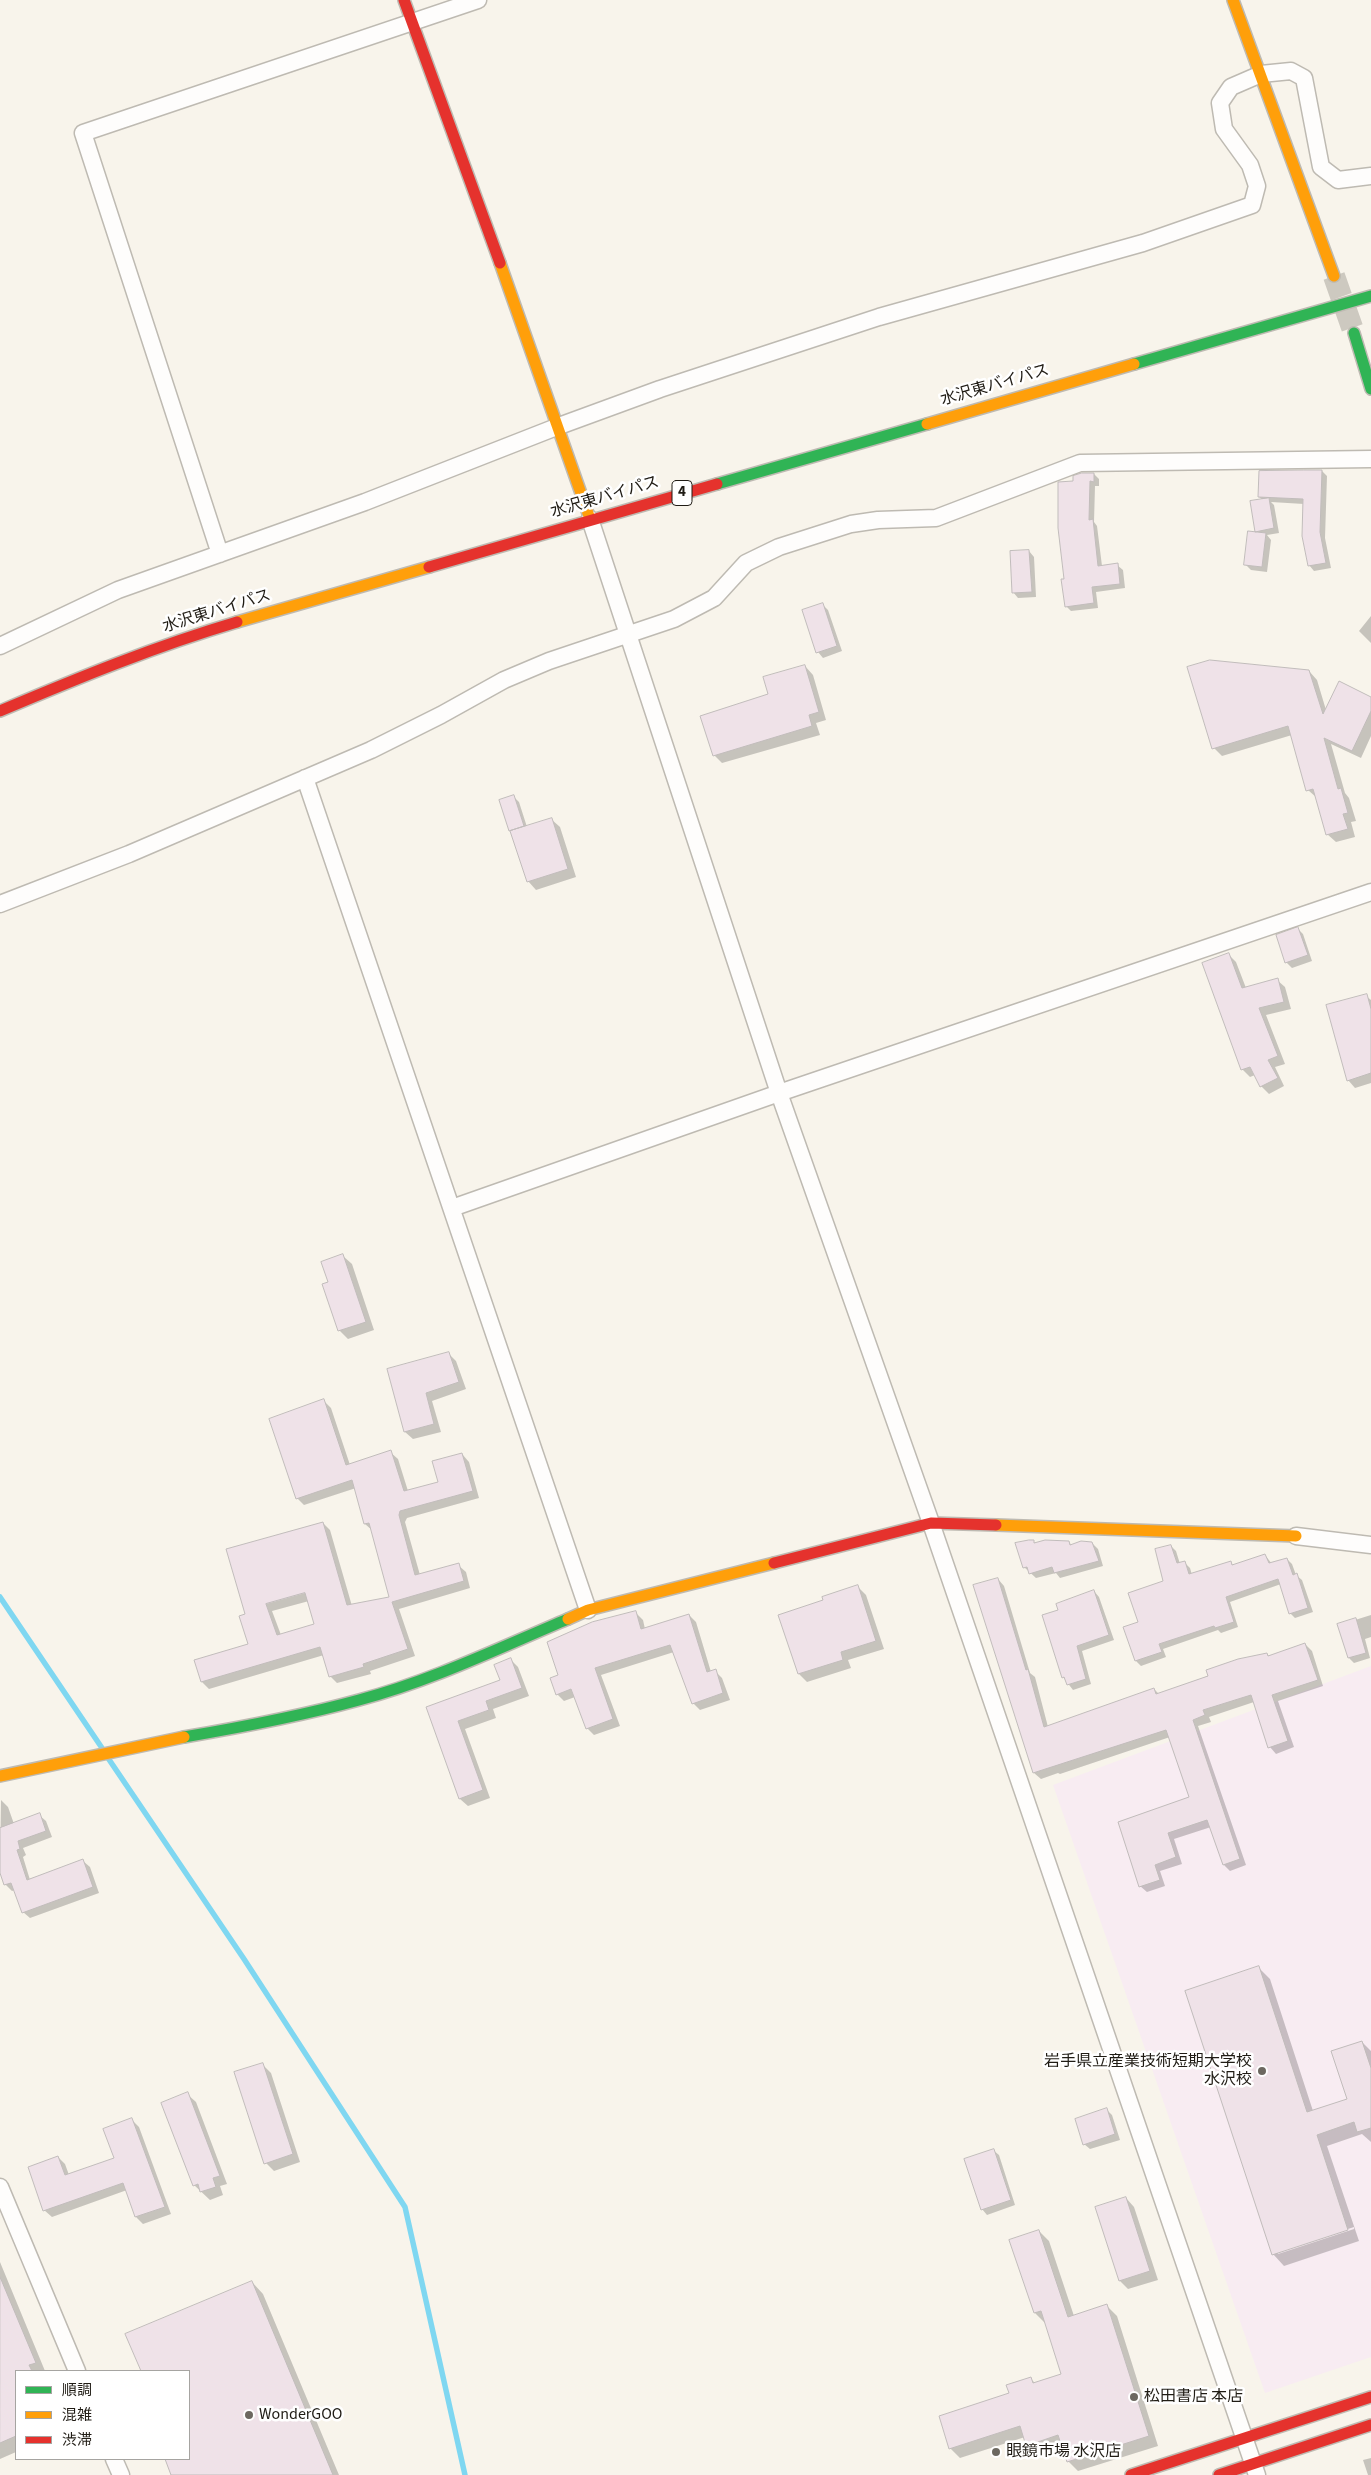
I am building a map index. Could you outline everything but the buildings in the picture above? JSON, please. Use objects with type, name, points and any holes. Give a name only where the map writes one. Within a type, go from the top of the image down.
[{"type":"main road","points":[[404,0],[410,24],[559,426],[590,519]]},
{"type":"main road","points":[[1233,0],[1334,276]]},
{"type":"main road","name":"水沢東バイパス","points":[[0,710],[87,674],[200,633],[590,519],[1371,296]]},
{"type":"main road","points":[[1354,333],[1371,388]]},
{"type":"main road","points":[[0,1776],[156,1741],[258,1725],[360,1700],[454,1668],[588,1610],[931,1523],[1296,1536]]},
{"type":"main road","points":[[1130,2475],[1371,2397]]},
{"type":"main road","points":[[1219,2475],[1255,2469],[1371,2424]]},
{"type":"street","points":[[220,554],[83,133],[478,0]]},
{"type":"street","points":[[0,646],[118,590],[365,502],[559,426],[660,389],[879,317],[1143,243],[1252,205],[1257,186],[1246,159],[1224,129],[1220,104],[1231,86],[1261,74],[1291,71],[1304,78],[1321,167],[1338,180],[1371,176]]},
{"type":"street","points":[[0,904],[129,854],[371,750],[441,715],[504,680],[549,661],[674,619],[714,598],[746,563],[780,547],[851,524],[878,520],[936,518],[1080,462],[1371,459]]},
{"type":"street","points":[[590,519],[630,634],[779,1094],[931,1523],[1255,2469]]},
{"type":"street","points":[[305,778],[588,1610]]},
{"type":"street","points":[[452,1208],[1371,892]]},
{"type":"street","points":[[1296,1536],[1371,1545]]},
{"type":"street","points":[[0,2187],[77,2370]]},
{"type":"street","points":[[114,2460],[121,2475]]},
{"type":"shaded area","name":"岩手県立産業技術短期大学校 水沢校","points":[[1371,1666],[1371,2357],[1265,2393],[1053,1785]]},
{"type":"waterway","points":[[0,1597],[102,1748]]},
{"type":"waterway","points":[[108,1758],[244,1959],[405,2207],[465,2475]]},
{"type":"tunnel","points":[[1334,276],[1354,333]]},
{"type":"traffic: fast","points":[[1134,364],[1371,296]]},
{"type":"traffic: fast","points":[[1354,333],[1371,389]]},
{"type":"traffic: fast","points":[[717,484],[927,424]]},
{"type":"traffic: fast","points":[[184,1737],[294,1716],[386,1692],[465,1663],[568,1619]]},
{"type":"traffic: slow","points":[[1233,0],[1334,276]]},
{"type":"traffic: slow","points":[[500,263],[590,519]]},
{"type":"traffic: slow","points":[[927,424],[1134,364]]},
{"type":"traffic: slow","points":[[237,622],[429,567]]},
{"type":"traffic: slow","points":[[996,1525],[1296,1536]]},
{"type":"traffic: slow","points":[[568,1619],[588,1610],[774,1563]]},
{"type":"traffic: slow","points":[[0,1776],[184,1737]]},
{"type":"traffic: jam","points":[[404,0],[500,263]]},
{"type":"traffic: jam","points":[[429,567],[717,484]]},
{"type":"traffic: jam","points":[[0,711],[147,652],[237,622]]},
{"type":"traffic: jam","points":[[774,1563],[931,1523],[996,1525]]},
{"type":"traffic: jam","points":[[1131,2475],[1371,2397]]},
{"type":"traffic: jam","points":[[1219,2475],[1371,2425]]},
{"type":"place","name":"岩手県立産業技術短期大学校 水沢校","points":[[1262,2071]]},
{"type":"place","name":"松田書店 本店","points":[[1134,2397]]},
{"type":"place","name":"WonderGOO","points":[[249,2415]]},
{"type":"place","name":"眼鏡市場 水沢店","points":[[996,2452]]}]
